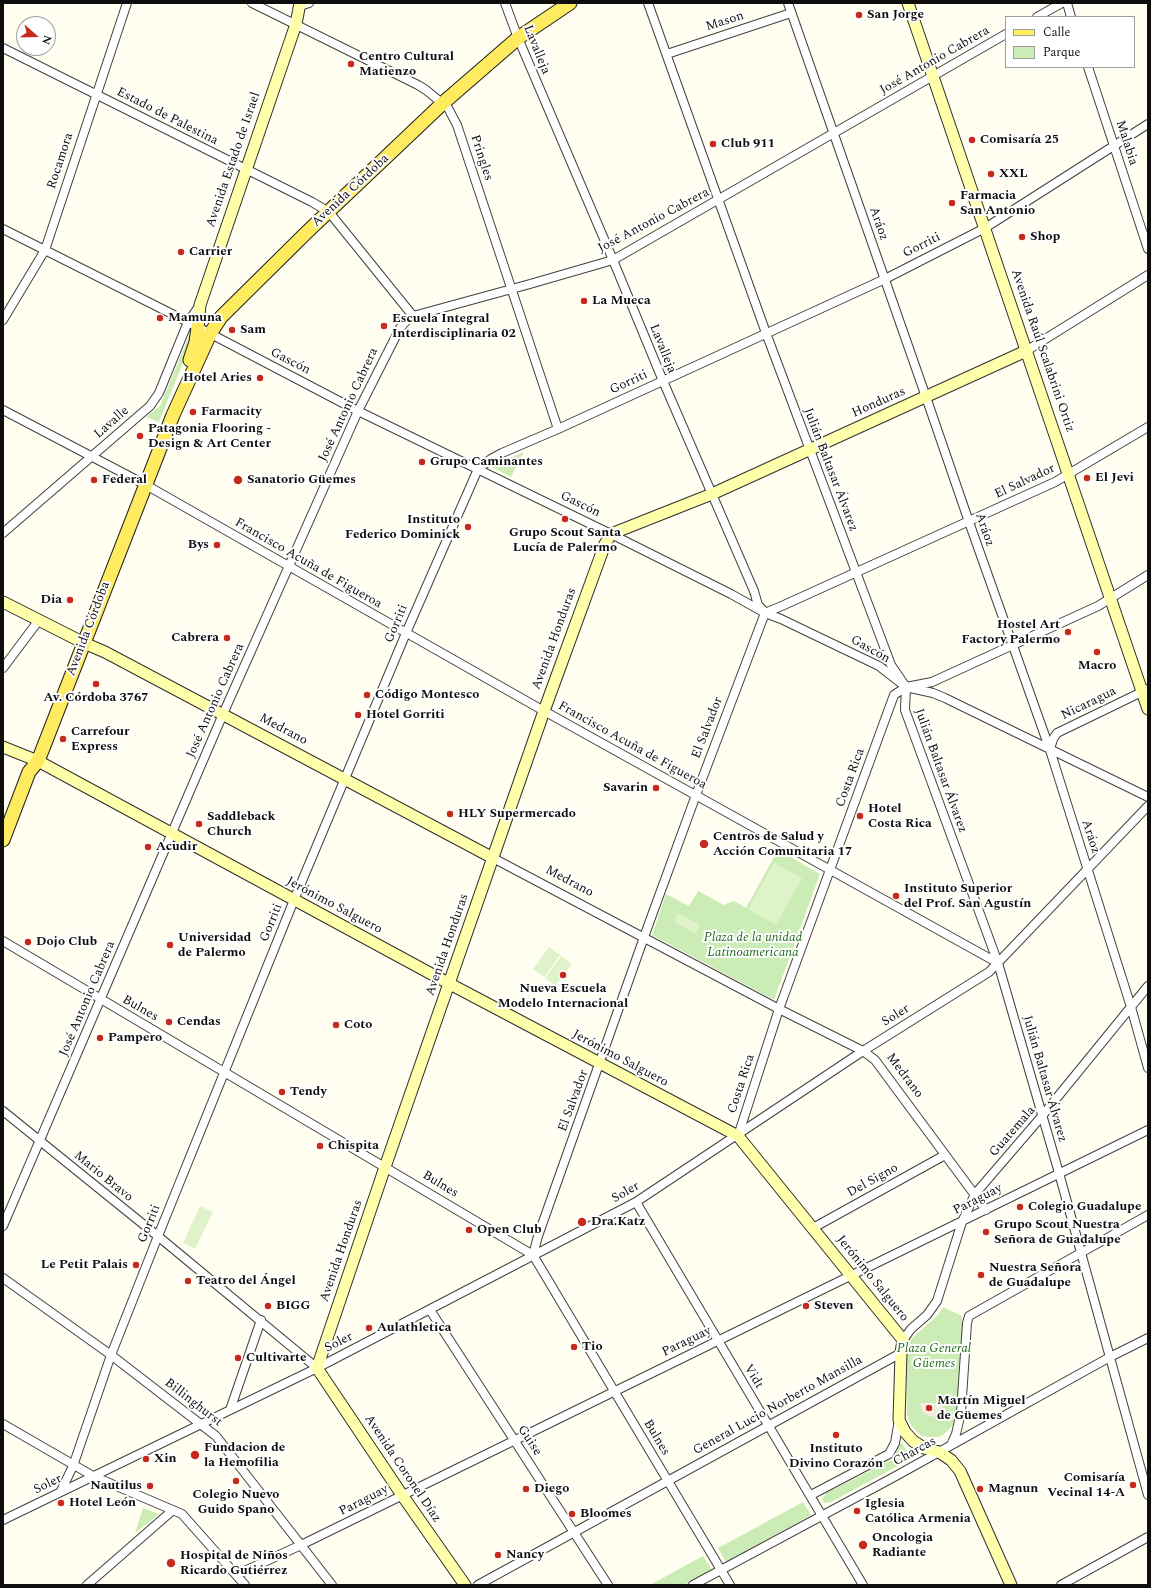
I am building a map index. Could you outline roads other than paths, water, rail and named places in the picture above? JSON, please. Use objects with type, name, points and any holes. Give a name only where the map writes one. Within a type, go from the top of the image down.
[{"type":"main road","name":"Avenida Córdoba","points":[[3,840],[30,772],[38,761],[173,415],[210,334],[221,317],[443,103],[518,38],[570,3]]},
{"type":"main road","name":"Avenida Raúl Scalabrini Ortiz","points":[[908,3],[1110,598],[1145,690],[1148,709]]},
{"type":"main road","name":"Avenida Estado de Israel","points":[[193,325],[303,4]]},
{"type":"main road","name":"Avenida Córdoba","points":[[173,415],[196,342],[193,325]]},
{"type":"main road","name":"Honduras","points":[[611,534],[712,494],[1026,351]]},
{"type":"main road","name":"Avenida Honduras","points":[[317,1368],[385,1167],[544,711],[605,544],[611,534]]},
{"type":"main road","name":"Medrano","points":[[3,602],[105,652],[493,858]]},
{"type":"main road","name":"Jerónimo Salguero","points":[[3,747],[38,761],[450,984],[738,1136],[904,1340],[901,1353],[899,1420]]},
{"type":"main road","name":"Avenida Coronel Díaz","points":[[317,1368],[464,1585]]},
{"type":"main road","points":[[899,1420],[905,1432],[918,1445],[939,1452],[951,1460],[960,1471],[1011,1585]]},
{"type":"street","name":"Rocamora","points":[[3,320],[45,250],[127,3]]},
{"type":"street","name":"Pringles","points":[[252,3],[418,85],[443,103],[451,112],[457,125],[558,429]]},
{"type":"street","name":"Lavalleja","points":[[505,3],[518,38],[613,260],[662,381],[754,591],[758,604],[765,613]]},
{"type":"street","name":"Julián Baltasar Álvarez","points":[[648,3],[766,333],[891,665],[906,687],[905,710],[998,963],[1059,1173],[1148,1495]]},
{"type":"street","name":"Aráoz","points":[[788,3],[926,397],[968,522],[1050,750],[1131,1007],[1148,1068]]},
{"type":"street","points":[[1039,16],[1062,3]]},
{"type":"street","points":[[1067,3],[1071,16]]},
{"type":"street","name":"Mason","points":[[667,54],[791,13]]},
{"type":"street","name":"José Antonio Cabrera","points":[[3,1226],[223,714],[358,411],[400,328],[413,316],[511,290],[613,260],[1005,35]]},
{"type":"street","name":"Estado de Palestina","points":[[3,48],[329,212],[413,316]]},
{"type":"street","name":"Malabia","points":[[1088,68],[1148,249]]},
{"type":"street","name":"Gorriti","points":[[61,1491],[73,1466],[111,1355],[294,900],[406,633],[478,469],[502,453],[558,429],[885,279],[985,228],[1148,124]]},
{"type":"street","name":"Gascón","points":[[3,229],[193,325],[358,411],[611,534],[731,594],[765,613],[781,619],[879,666],[906,687],[933,693],[945,698],[1148,797]]},
{"type":"street","name":"Honduras","points":[[1026,351],[1148,275]]},
{"type":"street","name":"Lavalle","points":[[3,533],[146,410],[155,400],[193,325]]},
{"type":"street","name":"Francisco Acuña de Figueroa","points":[[3,410],[146,485],[544,711],[998,963]]},
{"type":"street","name":"El Salvador","points":[[533,1255],[538,1236],[644,938],[765,613],[1055,482],[1148,426]]},
{"type":"street","points":[[906,687],[932,682],[1098,606],[1148,575]]},
{"type":"street","points":[[3,668],[39,620]]},
{"type":"street","name":"Costa Rica","points":[[738,1136],[779,1009],[892,699],[896,693],[906,687]]},
{"type":"street","name":"Nicaragua","points":[[1050,750],[1052,739],[1057,733],[1145,690]]},
{"type":"street","name":"Soler","points":[[3,1520],[317,1368],[636,1202],[738,1136],[864,1051],[989,972],[1148,806]]},
{"type":"street","name":"Medrano","points":[[493,858],[779,1009],[864,1051],[875,1060],[986,1210]]},
{"type":"street","name":"Bulnes","points":[[3,941],[533,1255],[730,1585]]},
{"type":"street","name":"Guatemala","points":[[962,1222],[975,1194],[1042,1116],[1148,986]]},
{"type":"street","name":"Mario Bravo","points":[[3,1111],[261,1320],[317,1368]]},
{"type":"street","name":"Paraguay","points":[[236,1575],[301,1545],[1148,1130]]},
{"type":"street","name":"Del Signo","points":[[813,1228],[946,1155]]},
{"type":"street","name":"Vidt","points":[[636,1202],[768,1426],[823,1515],[863,1585]]},
{"type":"street","points":[[950,1445],[956,1434],[961,1412],[967,1323],[969,1316],[1148,1215]]},
{"type":"street","points":[[904,1340],[911,1329],[927,1315],[937,1301],[962,1222]]},
{"type":"street","name":"Billinghurst","points":[[3,1278],[111,1355],[216,1436],[332,1585]]},
{"type":"street","name":"Guise","points":[[430,1310],[608,1585]]},
{"type":"street","points":[[230,1410],[261,1320]]},
{"type":"street","name":"Charcas","points":[[693,1585],[939,1452],[1110,1357],[1148,1338]]},
{"type":"street","name":"General Lucio Norberto Mansilla","points":[[478,1585],[901,1353]]},
{"type":"street","points":[[811,1495],[889,1454],[895,1443],[899,1420]]},
{"type":"street","points":[[3,1424],[73,1466],[182,1514],[245,1585]]},
{"type":"street","points":[[87,1585],[173,1510]]},
{"type":"street","points":[[1061,1585],[1148,1537]]},
{"type":"place","name":"San Jorge","points":[[859,15]]},
{"type":"place","name":"Centro Cultural Matienzo","points":[[351,64]]},
{"type":"place","name":"Comisaría 25","points":[[972,140]]},
{"type":"place","name":"Club 911","points":[[713,144]]},
{"type":"place","name":"XXL","points":[[991,174]]},
{"type":"place","name":"Farmacia San Antonio","points":[[952,203]]},
{"type":"place","name":"Shop","points":[[1022,237]]},
{"type":"place","name":"Carrier","points":[[181,252]]},
{"type":"place","name":"La Mueca","points":[[584,301]]},
{"type":"place","name":"Mamuna","points":[[160,318]]},
{"type":"place","name":"Escuela Integral Interdisciplinaria 02","points":[[384,326]]},
{"type":"place","name":"Sam","points":[[232,330]]},
{"type":"place","name":"Hotel Aries","points":[[260,378]]},
{"type":"place","name":"Farmacity","points":[[193,412]]},
{"type":"place","name":"Patagonia Flooring - Design & Art Center","points":[[140,436]]},
{"type":"place","name":"Grupo Caminantes","points":[[422,462]]},
{"type":"place","name":"El Jevi","points":[[1087,478]]},
{"type":"place","name":"Federal","points":[[94,480]]},
{"type":"place","name":"Sanatorio Güemes","points":[[238,480]]},
{"type":"place","name":"Grupo Scout Santa Lucía de Palermo","points":[[565,519]]},
{"type":"place","name":"Instituto Federico Dominick","points":[[468,527]]},
{"type":"place","name":"Bys","points":[[217,545]]},
{"type":"place","name":"Dia","points":[[70,600]]},
{"type":"place","name":"Hostel Art Factory Palermo","points":[[1068,632]]},
{"type":"place","name":"Cabrera","points":[[227,638]]},
{"type":"place","name":"Macro","points":[[1097,652]]},
{"type":"place","name":"Av. Córdoba 3767","points":[[96,684]]},
{"type":"place","name":"Código Montesco","points":[[367,695]]},
{"type":"place","name":"Hotel Gorriti","points":[[358,715]]},
{"type":"place","name":"Carrefour Express","points":[[63,739]]},
{"type":"place","name":"Savarin","points":[[656,788]]},
{"type":"place","name":"HLY Supermercado","points":[[450,814]]},
{"type":"place","name":"Hotel Costa Rica","points":[[860,816]]},
{"type":"place","name":"Saddleback Church","points":[[199,824]]},
{"type":"place","name":"Centros de Salud y Acción Comunitaria 17","points":[[704,844]]},
{"type":"place","name":"Acudir","points":[[148,847]]},
{"type":"place","name":"Instituto Superior del Prof. San Agustín","points":[[896,896]]},
{"type":"place","name":"Dojo Club","points":[[28,942]]},
{"type":"place","name":"Universidad de Palermo","points":[[170,945]]},
{"type":"place","name":"Nueva Escuela Modelo Internacional","points":[[563,975]]},
{"type":"place","name":"Cendas","points":[[169,1022]]},
{"type":"place","name":"Coto","points":[[336,1025]]},
{"type":"place","name":"Pampero","points":[[100,1038]]},
{"type":"place","name":"Tendy","points":[[282,1092]]},
{"type":"place","name":"Chispita","points":[[320,1146]]},
{"type":"place","name":"Colegio Guadalupe","points":[[1020,1207]]},
{"type":"place","name":"Dra.Katz","points":[[582,1222]]},
{"type":"place","name":"Open Club","points":[[469,1230]]},
{"type":"place","name":"Grupo Scout Nuestra Señora de Guadalupe","points":[[986,1232]]},
{"type":"place","name":"Le Petit Palais","points":[[136,1265]]},
{"type":"place","name":"Nuestra Señora de Guadalupe","points":[[981,1275]]},
{"type":"place","name":"Teatro del Ángel","points":[[188,1281]]},
{"type":"place","name":"BIGG","points":[[268,1306]]},
{"type":"place","name":"Steven","points":[[806,1306]]},
{"type":"place","name":"Aulathletica","points":[[369,1328]]},
{"type":"place","name":"Tio","points":[[574,1347]]},
{"type":"place","name":"Cultivarte","points":[[238,1358]]},
{"type":"place","name":"Martín Miguel de Güemes","points":[[929,1408]]},
{"type":"place","name":"Instituto Divino Corazón","points":[[836,1435]]},
{"type":"place","name":"Fundacion de la Hemofilia","points":[[195,1455]]},
{"type":"place","name":"Xin","points":[[146,1459]]},
{"type":"place","name":"Colegio Nuevo Guido Spano","points":[[236,1481]]},
{"type":"place","name":"Comisaría Vecinal 14-A","points":[[1133,1485]]},
{"type":"place","name":"Nautilus","points":[[150,1486]]},
{"type":"place","name":"Diego","points":[[526,1489]]},
{"type":"place","name":"Magnun","points":[[980,1489]]},
{"type":"place","name":"Hotel León","points":[[61,1503]]},
{"type":"place","name":"Iglesia Católica Armenia","points":[[857,1511]]},
{"type":"place","name":"Bloomes","points":[[572,1514]]},
{"type":"place","name":"Oncologia Radiante","points":[[863,1545]]},
{"type":"place","name":"Nancy","points":[[498,1555]]},
{"type":"place","name":"Hospital de Niños Ricardo Gutiérrez","points":[[171,1563]]},
{"type":"park label","name":"Plaza de la unidad Latinoamericana","points":[[753,946]]},
{"type":"park label","name":"Plaza General Güemes","points":[[934,1356]]}]
